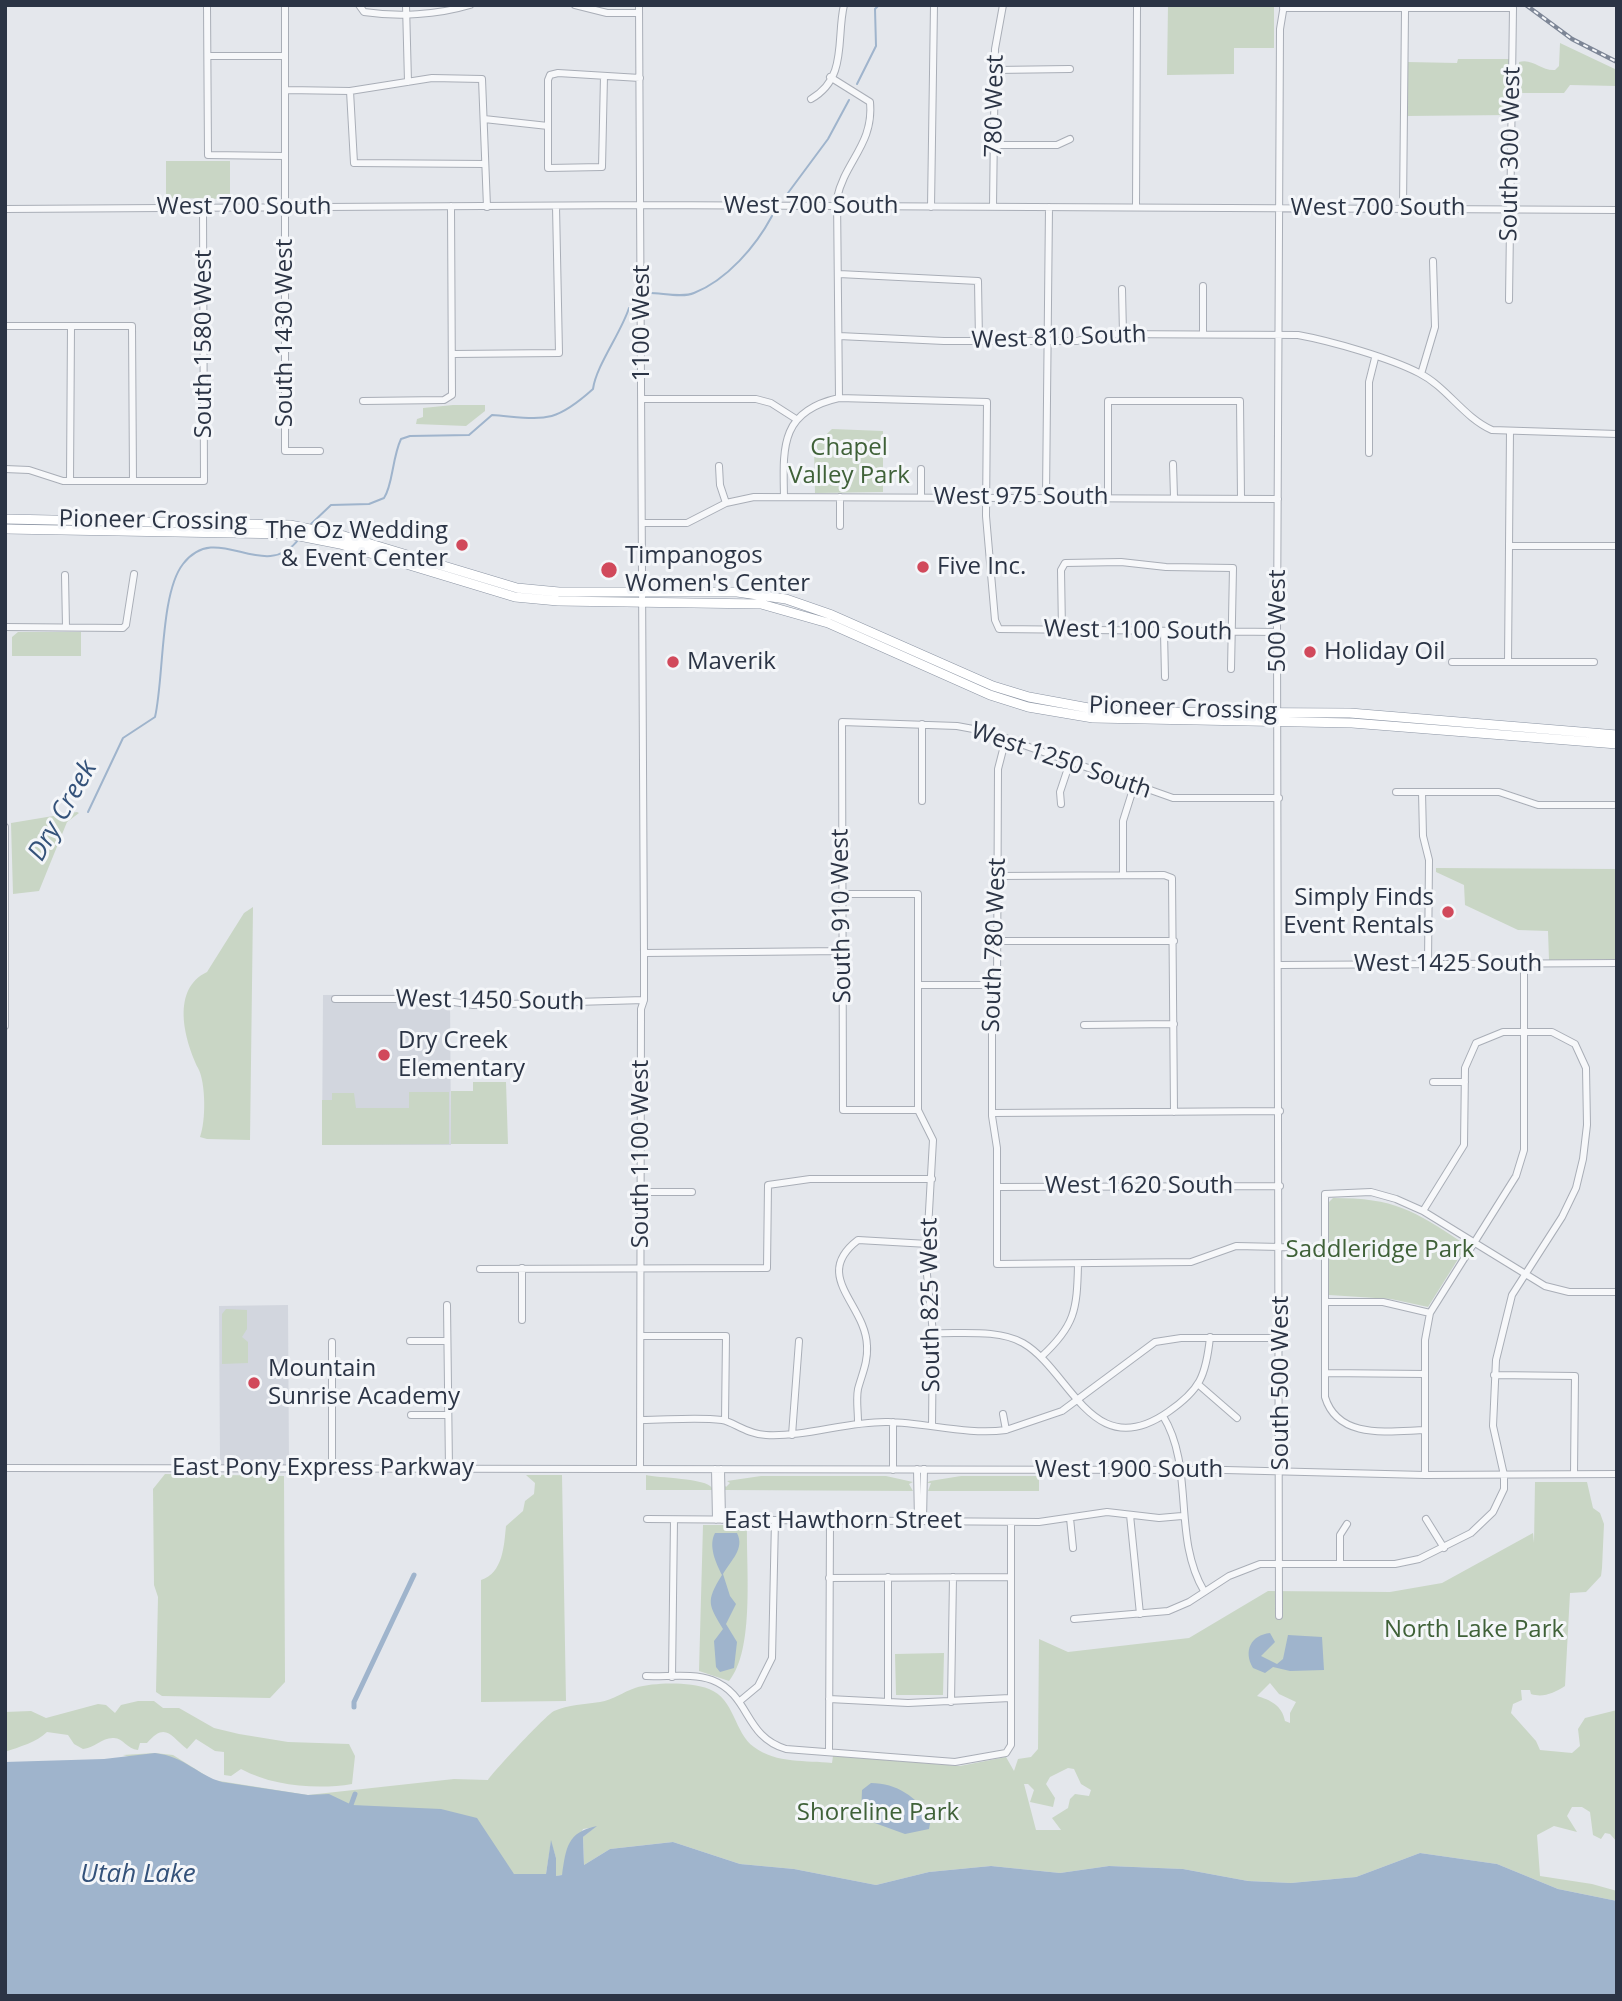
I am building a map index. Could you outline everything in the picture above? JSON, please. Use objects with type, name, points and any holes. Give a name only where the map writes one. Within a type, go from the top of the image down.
[{"type":"highway","name":"Pioneer Crossing","points":[[5,519],[254,522],[305,532],[517,588],[737,602],[784,608],[828,622],[990,695],[1062,714],[1143,722],[1384,715],[1617,735]]},
{"type":"highway","name":"Pioneer Crossing","points":[[5,529],[305,532]]},
{"type":"highway","name":"Pioneer Crossing","points":[[1278,717],[1617,744]]},
{"type":"street","points":[[207,5],[208,155],[285,156]]},
{"type":"street","name":"South 1430 West","points":[[285,5],[285,451],[320,451]]},
{"type":"street","points":[[359,5],[364,12],[406,9],[445,12],[470,5]]},
{"type":"street","points":[[575,5],[607,13],[639,9]]},
{"type":"street","points":[[811,99],[820,94],[841,56],[844,5]]},
{"type":"street","points":[[931,206],[934,5]]},
{"type":"street","name":"780 West","points":[[993,207],[995,70],[1003,5]]},
{"type":"street","points":[[1136,207],[1137,5]]},
{"type":"street","points":[[1279,334],[1284,7],[1405,11],[1403,207]]},
{"type":"street","name":"South 300 West","points":[[1405,11],[1514,8],[1509,300]]},
{"type":"street","points":[[406,9],[408,82]]},
{"type":"street","name":"1100 West","points":[[639,9],[643,683]]},
{"type":"street","points":[[208,56],[285,56]]},
{"type":"street","points":[[995,70],[1070,69]]},
{"type":"street","points":[[604,76],[602,167],[548,168],[550,75],[604,76],[640,78]]},
{"type":"street","points":[[831,77],[870,102],[871,114],[871,127],[839,190],[839,398]]},
{"type":"street","points":[[286,90],[350,91],[432,78],[482,79],[487,207]]},
{"type":"street","points":[[350,91],[354,163],[485,164]]},
{"type":"street","points":[[485,119],[548,125]]},
{"type":"street","points":[[995,145],[1058,145],[1070,139]]},
{"type":"street","name":"West 700 South","points":[[5,208],[642,205],[837,208],[931,206],[1617,209]]},
{"type":"street","points":[[363,401],[450,398],[453,387],[451,206]]},
{"type":"street","points":[[453,354],[559,353],[556,206]]},
{"type":"street","name":"South 1580 West","points":[[133,481],[204,481],[203,207]]},
{"type":"street","points":[[1046,496],[1049,207]]},
{"type":"street","points":[[1433,261],[1435,327],[1420,374],[1476,423],[1492,430],[1617,434]]},
{"type":"street","points":[[839,274],[978,281],[979,341]]},
{"type":"street","points":[[1203,286],[1203,334]]},
{"type":"street","points":[[1122,289],[1123,334]]},
{"type":"street","points":[[5,326],[132,326],[133,481],[54,480],[29,470],[5,468]]},
{"type":"street","points":[[70,481],[71,326]]},
{"type":"street","name":"West 810 South","points":[[839,336],[1077,341],[1102,334],[1279,334],[1324,340],[1420,374]]},
{"type":"street","name":"500 West","points":[[1279,334],[1280,1111]]},
{"type":"street","points":[[1369,453],[1369,382],[1375,358]]},
{"type":"street","points":[[783,497],[783,450],[796,419],[820,402],[839,398],[987,402],[986,496]]},
{"type":"street","points":[[642,399],[756,399],[771,403],[796,419]]},
{"type":"street","points":[[1108,497],[1108,401],[1240,401],[1241,498]]},
{"type":"street","points":[[1508,662],[1510,431]]},
{"type":"street","points":[[1173,464],[1174,497]]},
{"type":"street","points":[[719,466],[720,485],[726,502]]},
{"type":"street","points":[[921,468],[921,496]]},
{"type":"street","name":"West 1100 South","points":[[986,496],[995,620],[999,629],[1278,632]]},
{"type":"street","name":"West 975 South","points":[[644,523],[687,523],[726,502],[744,498],[1046,496],[1278,499]]},
{"type":"street","points":[[840,497],[841,526]]},
{"type":"street","points":[[1510,546],[1617,545]]},
{"type":"street","points":[[1062,631],[1062,565],[1121,562],[1166,568],[1233,568],[1231,669]]},
{"type":"street","points":[[5,627],[123,628],[126,625],[134,574]]},
{"type":"street","points":[[65,575],[65,627]]},
{"type":"street","points":[[1164,632],[1165,677]]},
{"type":"street","points":[[1452,662],[1594,662]]},
{"type":"street","name":"South 1100 West","points":[[640,1469],[641,1009],[644,1000],[645,954],[643,683]]},
{"type":"street","name":"West 1250 South","points":[[842,722],[957,726],[1006,738],[1134,786],[1192,800],[1279,798]]},
{"type":"street","name":"South 910 West","points":[[842,722],[843,1110],[918,1110]]},
{"type":"street","points":[[922,724],[922,802]]},
{"type":"street","name":"South 780 West","points":[[1006,738],[998,769],[997,985],[992,1025],[992,1113],[997,1153],[997,1264],[1078,1265]]},
{"type":"street","points":[[1061,804],[1060,792],[1070,762]]},
{"type":"street","points":[[1123,875],[1124,821],[1134,786]]},
{"type":"street","points":[[1395,792],[1499,792],[1538,805],[1614,805]]},
{"type":"street","points":[[1422,792],[1423,835],[1429,860],[1428,964]]},
{"type":"street","points":[[5,827],[5,1026]]},
{"type":"street","points":[[998,876],[1166,875],[1172,878],[1174,1112]]},
{"type":"street","name":"South 825 West","points":[[844,894],[918,894],[918,1110],[933,1140],[926,1265],[933,1333],[932,1426]]},
{"type":"street","points":[[998,941],[1174,941]]},
{"type":"street","points":[[645,954],[844,951]]},
{"type":"street","points":[[1425,1475],[1425,1340],[1430,1312],[1516,1176],[1524,1150],[1524,963]]},
{"type":"street","name":"West 1425 South","points":[[1280,965],[1617,963]]},
{"type":"street","points":[[918,985],[997,985]]},
{"type":"street","name":"West 1450 South","points":[[335,999],[435,999],[473,1005],[644,1000]]},
{"type":"street","points":[[1084,1025],[1174,1024]]},
{"type":"street","points":[[1074,1619],[1179,1608],[1230,1576],[1260,1564],[1395,1564],[1444,1548],[1486,1521],[1504,1489],[1504,1475],[1493,1426],[1494,1375],[1508,1307],[1570,1203],[1583,1159],[1586,1068],[1575,1044],[1552,1032],[1503,1032],[1476,1043],[1469,1055],[1465,1082],[1464,1145],[1423,1211]]},
{"type":"street","points":[[1433,1082],[1465,1082]]},
{"type":"street","points":[[992,1113],[1280,1111]]},
{"type":"street","name":"South 500 West","points":[[1279,1616],[1280,1111]]},
{"type":"street","points":[[480,1269],[767,1268],[768,1185],[810,1179],[932,1179]]},
{"type":"street","name":"West 1620 South","points":[[997,1186],[1280,1186]]},
{"type":"street","points":[[642,1192],[692,1192]]},
{"type":"street","points":[[1425,1430],[1368,1431],[1349,1426],[1336,1418],[1325,1397],[1325,1194],[1371,1192],[1423,1211],[1474,1245],[1545,1286],[1569,1293],[1617,1293]]},
{"type":"street","points":[[858,1422],[858,1392],[866,1364],[866,1331],[839,1278],[838,1263],[846,1249],[858,1240],[928,1244]]},
{"type":"street","points":[[1041,1357],[1069,1328],[1077,1303],[1078,1265],[1191,1262],[1236,1246],[1325,1248]]},
{"type":"street","points":[[522,1268],[522,1320]]},
{"type":"street","points":[[1325,1302],[1383,1302],[1430,1312]]},
{"type":"street","points":[[447,1306],[449,1469]]},
{"type":"street","points":[[933,1333],[1000,1336],[1022,1342],[1041,1357],[1076,1402],[1093,1416],[1114,1425],[1126,1426],[1163,1416],[1199,1385],[1208,1357],[1210,1337]]},
{"type":"street","points":[[642,1336],[726,1336],[725,1420]]},
{"type":"street","points":[[642,1420],[725,1420],[738,1429],[755,1434],[792,1435],[858,1422],[893,1422],[974,1432],[1006,1430],[1045,1419],[1076,1402],[1155,1342],[1210,1337],[1281,1338]]},
{"type":"street","points":[[410,1341],[447,1341]]},
{"type":"street","points":[[792,1435],[799,1341]]},
{"type":"street","points":[[332,1342],[332,1468]]},
{"type":"street","points":[[1325,1373],[1425,1374]]},
{"type":"street","points":[[1494,1375],[1576,1376],[1573,1474]]},
{"type":"street","points":[[1199,1385],[1237,1418]]},
{"type":"street","points":[[1003,1413],[1006,1430]]},
{"type":"street","points":[[411,1415],[448,1415]]},
{"type":"street","points":[[1163,1416],[1176,1439],[1182,1516],[1196,1578],[1204,1591]]},
{"type":"street","points":[[893,1422],[893,1470]]},
{"type":"street","name":"East Pony Express Parkway","points":[[5,1468],[640,1469]]},
{"type":"street","name":"West 1900 South","points":[[640,1469],[1617,1474]]},
{"type":"street","points":[[718,1469],[719,1520]]},
{"type":"street","points":[[920,1469],[920,1521]]},
{"type":"street","name":"East Hawthorn Street","points":[[647,1519],[1039,1522],[1107,1512],[1182,1516]]},
{"type":"street","points":[[1130,1515],[1140,1614]]},
{"type":"street","points":[[1070,1518],[1073,1548]]},
{"type":"street","points":[[1426,1519],[1444,1548]]},
{"type":"street","points":[[672,1677],[674,1520]]},
{"type":"street","points":[[740,1701],[758,1686],[772,1658],[775,1520]]},
{"type":"street","points":[[829,1752],[830,1521]]},
{"type":"street","points":[[646,1676],[712,1680],[740,1701],[748,1721],[764,1740],[786,1749],[961,1762],[995,1756],[1010,1749],[1011,1522]]},
{"type":"street","points":[[1340,1564],[1340,1535],[1347,1524]]},
{"type":"street","points":[[888,1577],[888,1701]]},
{"type":"street","points":[[951,1702],[953,1577]]},
{"type":"street","points":[[830,1578],[1011,1577]]},
{"type":"street","points":[[829,1699],[951,1702],[1010,1698]]},
{"type":"shaded area","points":[[450,994],[451,1145],[322,1145],[323,995]]},
{"type":"shaded area","name":"Mountain Sunrise Academy","points":[[288,1305],[289,1465],[220,1466],[219,1306]]},
{"type":"green space","points":[[1168,5],[1274,5],[1274,48],[1234,48],[1234,74],[1167,75]]},
{"type":"green space","points":[[1560,43],[1617,70],[1617,86],[1570,85],[1564,93],[1517,93],[1519,62],[1529,62],[1555,70],[1559,66]]},
{"type":"green space","points":[[1458,59],[1510,59],[1510,115],[1406,116],[1407,62],[1457,63]]},
{"type":"green space","points":[[166,161],[230,161],[230,199],[166,198]]},
{"type":"green space","points":[[485,405],[485,411],[466,426],[416,424],[417,419],[423,417],[423,408]]},
{"type":"green space","name":"Chapel Valley Park","points":[[832,429],[883,431],[883,492],[815,493],[814,446]]},
{"type":"green space","points":[[18,632],[81,632],[81,656],[12,656],[12,637]]},
{"type":"green space","points":[[79,813],[67,822],[39,891],[13,894],[11,823]]},
{"type":"green space","points":[[1436,868],[1617,869],[1617,959],[1549,960],[1548,931],[1518,930],[1465,905],[1464,885],[1436,872]]},
{"type":"green space","points":[[253,907],[250,1140],[207,1139],[200,1137],[204,1092],[185,1029],[185,1002],[188,990],[207,972],[244,913]]},
{"type":"green space","points":[[473,1082],[506,1082],[508,1144],[451,1144],[451,1091],[473,1091]]},
{"type":"green space","points":[[409,1092],[449,1092],[449,1144],[322,1145],[322,1100],[332,1100],[332,1093],[354,1093],[356,1108],[409,1108]]},
{"type":"green space","name":"Saddleridge Park","points":[[1333,1198],[1372,1200],[1402,1208],[1463,1243],[1465,1248],[1428,1307],[1391,1299],[1329,1295],[1328,1203]]},
{"type":"green space","points":[[226,1309],[247,1310],[247,1329],[242,1337],[248,1342],[248,1363],[222,1364],[222,1314]]},
{"type":"green space","points":[[165,1474],[284,1476],[285,1682],[270,1698],[162,1696],[156,1692],[158,1597],[154,1585],[153,1489]]},
{"type":"green space","points":[[526,1475],[562,1475],[566,1701],[481,1702],[481,1580],[498,1565],[506,1526],[523,1511],[525,1501],[534,1494],[535,1483]]},
{"type":"green space","points":[[646,1475],[692,1480],[708,1485],[713,1490],[714,1508],[712,1490],[646,1490]]},
{"type":"green space","points":[[761,1476],[886,1476],[913,1482],[909,1484],[913,1491],[725,1490],[724,1512],[724,1484],[726,1487],[730,1483],[727,1481]]},
{"type":"green space","points":[[961,1476],[1039,1476],[1039,1491],[928,1491],[931,1483],[927,1483],[930,1481]]},
{"type":"green space","points":[[1535,1482],[1587,1482],[1593,1508],[1600,1513],[1604,1524],[1601,1576],[1586,1592],[1570,1593],[1565,1686],[1544,1695],[1521,1690],[1522,1700],[1513,1704],[1511,1713],[1536,1741],[1540,1750],[1572,1753],[1580,1746],[1578,1729],[1585,1718],[1617,1710],[1617,1842],[1610,1834],[1605,1833],[1601,1839],[1593,1835],[1590,1812],[1582,1807],[1572,1807],[1567,1816],[1577,1832],[1554,1826],[1537,1835],[1540,1876],[1617,1891],[1617,1901],[1558,1889],[1497,1864],[1420,1853],[1356,1877],[1291,1883],[1248,1881],[1183,1869],[1109,1866],[1060,1873],[991,1866],[929,1872],[876,1885],[794,1869],[740,1864],[673,1842],[610,1849],[584,1865],[583,1837],[595,1827],[583,1829],[562,1875],[556,1876],[556,1858],[551,1842],[546,1874],[514,1874],[379,1826],[213,1780],[308,1795],[454,1779],[488,1780],[554,1711],[605,1701],[643,1686],[672,1684],[692,1685],[718,1694],[747,1741],[763,1752],[782,1759],[832,1763],[833,1756],[960,1766],[1006,1757],[1014,1771],[1018,1759],[1031,1757],[1038,1749],[1039,1639],[1068,1652],[1189,1638],[1268,1591],[1390,1592],[1442,1583],[1533,1533],[1534,1543]],"holes":[[[1270,1683],[1279,1694],[1296,1702],[1290,1713],[1290,1723],[1285,1721],[1275,1704],[1257,1696]],[[1068,1768],[1074,1769],[1081,1784],[1091,1790],[1089,1796],[1075,1794],[1070,1799],[1068,1808],[1052,1818],[1061,1830],[1036,1830],[1024,1784],[1034,1790],[1030,1802],[1053,1807],[1055,1798],[1046,1784],[1050,1777]]]},
{"type":"green space","points":[[703,1525],[747,1525],[746,1629],[743,1649],[729,1681],[699,1671]]},
{"type":"green space","points":[[944,1653],[943,1695],[896,1695],[895,1654]]},
{"type":"green space","points":[[154,1701],[163,1708],[179,1708],[214,1728],[239,1734],[288,1742],[349,1744],[355,1756],[352,1784],[324,1787],[295,1785],[266,1779],[241,1769],[231,1776],[224,1775],[224,1752],[215,1751],[196,1739],[187,1749],[164,1732],[147,1743],[140,1743],[138,1750],[114,1738],[83,1749],[74,1744],[68,1735],[47,1732],[33,1741],[5,1752],[5,1712],[31,1711],[46,1718],[98,1704],[106,1705],[115,1713],[121,1705]]},
{"type":"green space","points":[[155,1753],[173,1755],[213,1780],[123,1755]]},
{"type":"water","points":[[715,1533],[737,1533],[739,1539],[736,1554],[723,1574],[730,1596],[736,1604],[726,1624],[737,1642],[734,1668],[720,1672],[716,1667],[714,1641],[723,1629],[711,1603],[713,1591],[722,1575],[713,1549]]},
{"type":"water","points":[[1270,1633],[1275,1642],[1261,1656],[1277,1664],[1283,1659],[1288,1635],[1322,1637],[1324,1670],[1290,1671],[1273,1667],[1265,1673],[1253,1668],[1249,1656],[1251,1645],[1258,1637]]},
{"type":"water","name":"Utah Lake","points":[[155,1753],[175,1758],[222,1782],[308,1795],[329,1794],[352,1805],[441,1809],[477,1818],[514,1874],[546,1874],[551,1840],[556,1858],[556,1876],[562,1875],[567,1849],[574,1837],[579,1832],[597,1826],[583,1837],[584,1865],[610,1849],[673,1842],[740,1864],[794,1869],[876,1885],[929,1872],[991,1866],[1060,1873],[1109,1866],[1183,1869],[1248,1881],[1291,1883],[1356,1877],[1420,1853],[1497,1864],[1558,1889],[1617,1901],[1617,1996],[5,1996],[5,1762],[104,1759]]},
{"type":"water","points":[[871,1783],[889,1786],[912,1798],[931,1818],[929,1829],[905,1834],[861,1818],[862,1790]]},
{"type":"waterway","name":"Dry Creek","points":[[857,84],[876,46],[875,9],[879,5]]},
{"type":"waterway","name":"Dry Creek","points":[[785,197],[828,139],[849,100]]},
{"type":"waterway","name":"Dry Creek","points":[[650,293],[684,295],[694,293],[718,280],[758,239],[772,216]]},
{"type":"waterway","name":"Dry Creek","points":[[311,524],[331,505],[369,504],[384,498],[401,439],[410,436],[469,435],[492,415],[536,418],[568,409],[593,389],[599,370],[629,308]]},
{"type":"waterway","name":"Dry Creek","points":[[88,812],[123,738],[155,717],[166,615],[170,595],[183,564],[197,552],[211,548],[271,556],[285,551],[299,539]]},
{"type":"waterway","points":[[354,1707],[414,1575]]},
{"type":"waterway","points":[[351,1805],[355,1794]]},
{"type":"railway","points":[[1526,5],[1572,39],[1617,62]]},
{"type":"place","name":"The Oz Wedding & Event Center","points":[[462,545]]},
{"type":"place","name":"Five Inc.","points":[[923,567]]},
{"type":"place","name":"Timpanogos Women's Center","points":[[609,570]]},
{"type":"place","name":"Holiday Oil","points":[[1310,652]]},
{"type":"place","name":"Maverik","points":[[673,662]]},
{"type":"place","name":"Simply Finds Event Rentals","points":[[1448,912]]},
{"type":"place","name":"Dry Creek Elementary","points":[[384,1055]]},
{"type":"place","name":"Mountain Sunrise Academy","points":[[254,1383]]},
{"type":"park label","name":"North Lake Park","points":[[1474,1630]]},
{"type":"park label","name":"Shoreline Park","points":[[878,1813]]}]
